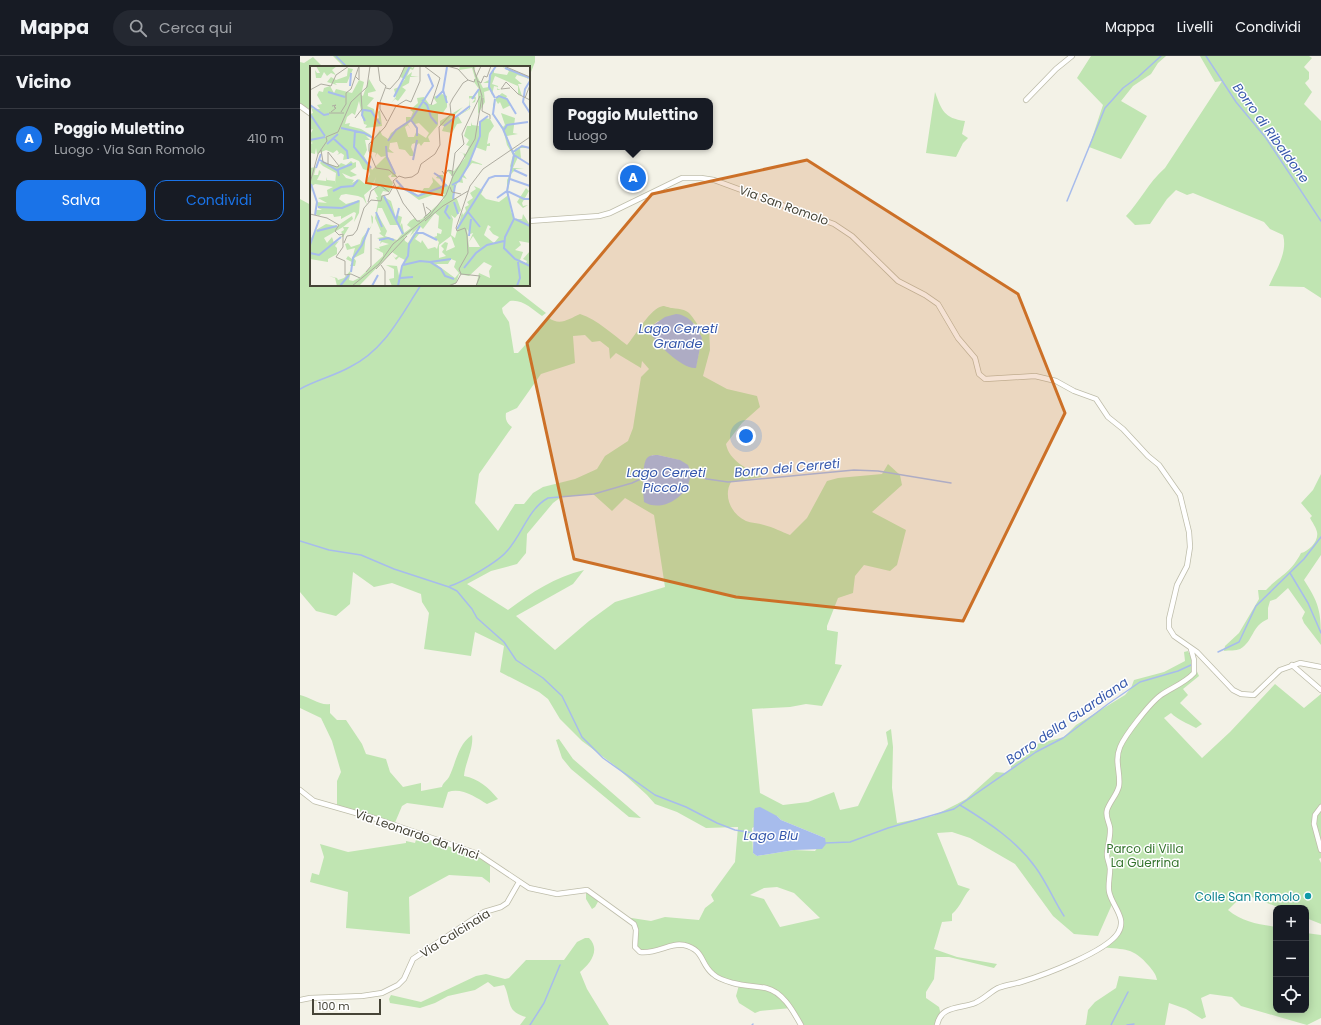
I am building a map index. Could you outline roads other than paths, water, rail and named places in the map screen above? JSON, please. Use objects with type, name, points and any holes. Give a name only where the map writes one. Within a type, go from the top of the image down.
[{"type":"street","points":[[1026,100],[1056,69],[1072,56]]},
{"type":"street","points":[[300,106],[310,113]]},
{"type":"street","name":"Via San Romolo","points":[[530,221],[610,214],[682,178],[701,178],[714,180],[834,224],[852,236],[898,281],[925,295],[938,304],[958,338],[975,358],[979,374],[985,379],[1035,376],[1056,381],[1074,391],[1096,399],[1108,417],[1123,429],[1148,456],[1159,465],[1180,495],[1189,532],[1190,547],[1186,566],[1177,585],[1169,619],[1169,628],[1174,636],[1197,652],[1234,690],[1247,696],[1261,690],[1272,676],[1280,670],[1292,665]]},
{"type":"street","points":[[937,1025],[941,1015],[946,1010],[972,1004],[984,999],[996,989],[1022,982],[1071,963],[1096,951],[1110,942],[1118,933],[1121,926],[1121,917],[1110,893],[1110,869],[1107,856],[1110,827],[1106,817],[1107,810],[1117,794],[1119,785],[1117,771],[1118,752],[1120,746],[1137,722],[1160,696],[1194,673],[1194,660],[1191,649]]},
{"type":"street","points":[[1292,665],[1300,663],[1321,667]]},
{"type":"street","points":[[1292,665],[1321,690]]},
{"type":"street","name":"Via Leonardo da Vinci","points":[[300,790],[314,801],[377,819],[478,854],[529,888],[557,894],[582,890],[591,892],[634,924],[636,930],[635,947],[640,952],[659,951],[678,944],[686,945],[696,950],[701,955],[713,974],[739,985],[768,989],[776,992],[792,1008],[801,1025]]},
{"type":"street","points":[[1321,807],[1315,815],[1314,824],[1321,850]]},
{"type":"street","name":"Via Calcinaia","points":[[300,1000],[310,998],[362,996],[382,993],[398,985],[404,979],[413,959],[484,912],[501,907],[507,903],[519,882]]},
{"type":"water","name":"Lago Cerreti Grande","points":[[676,314],[689,319],[698,330],[702,338],[696,368],[691,368],[678,361],[658,343],[650,333],[649,328],[665,317]]},
{"type":"water","name":"Lago Cerreti Piccolo","points":[[658,455],[680,460],[688,465],[690,474],[689,483],[678,497],[670,502],[661,505],[652,505],[644,502],[643,471],[648,457]]},
{"type":"water","name":"Lago Blu","points":[[760,807],[777,816],[781,820],[825,838],[826,844],[822,849],[794,850],[757,856],[753,853],[754,811],[755,808]]},
{"type":"waterway","points":[[336,56],[346,66]]},
{"type":"waterway","points":[[1067,201],[1105,108],[1123,88],[1138,77],[1161,56]]},
{"type":"waterway","name":"Borro di Ribaldone","points":[[1206,56],[1236,102],[1266,138],[1321,221]]},
{"type":"waterway","points":[[300,389],[344,370],[362,360],[373,351],[391,331],[420,286]]},
{"type":"waterway","name":"Borro dei Cerreti","points":[[688,473],[707,479],[728,482],[854,470],[878,471],[951,483]]},
{"type":"waterway","name":"Borro dei Cerreti","points":[[450,586],[496,561],[512,545],[530,515],[548,498],[594,494],[632,483],[645,477]]},
{"type":"waterway","name":"Borro di Ribaldone","points":[[1218,652],[1239,642],[1256,606],[1304,559],[1321,537]]},
{"type":"waterway","name":"Borro della Guardiana","points":[[300,541],[329,550],[361,555],[394,569],[457,591],[472,609],[477,618],[504,642],[516,660],[543,678],[562,696],[582,737],[603,758],[655,795],[686,807],[717,823],[735,830],[754,833]]},
{"type":"waterway","points":[[1290,573],[1308,603],[1321,633]]},
{"type":"waterway","name":"Borro della Guardiana","points":[[825,843],[850,842],[888,828],[954,809],[1036,752],[1063,738],[1140,682],[1178,671],[1191,665]]},
{"type":"waterway","points":[[960,805],[991,825],[1020,849],[1040,874],[1064,916]]},
{"type":"waterway","points":[[530,1025],[544,1003],[560,965]]},
{"type":"waterway","points":[[1111,1025],[1128,992]]},
{"type":"waterway","points":[[1127,1025],[1134,1024]]},
{"type":"place","name":"Poggio Mulettino","points":[[633,178]]},
{"type":"place","name":"Colle San Romolo","points":[[1308,896]]},
{"type":"park label","name":"Parco di Villa La Guerrina","points":[[1145,855]]}]
